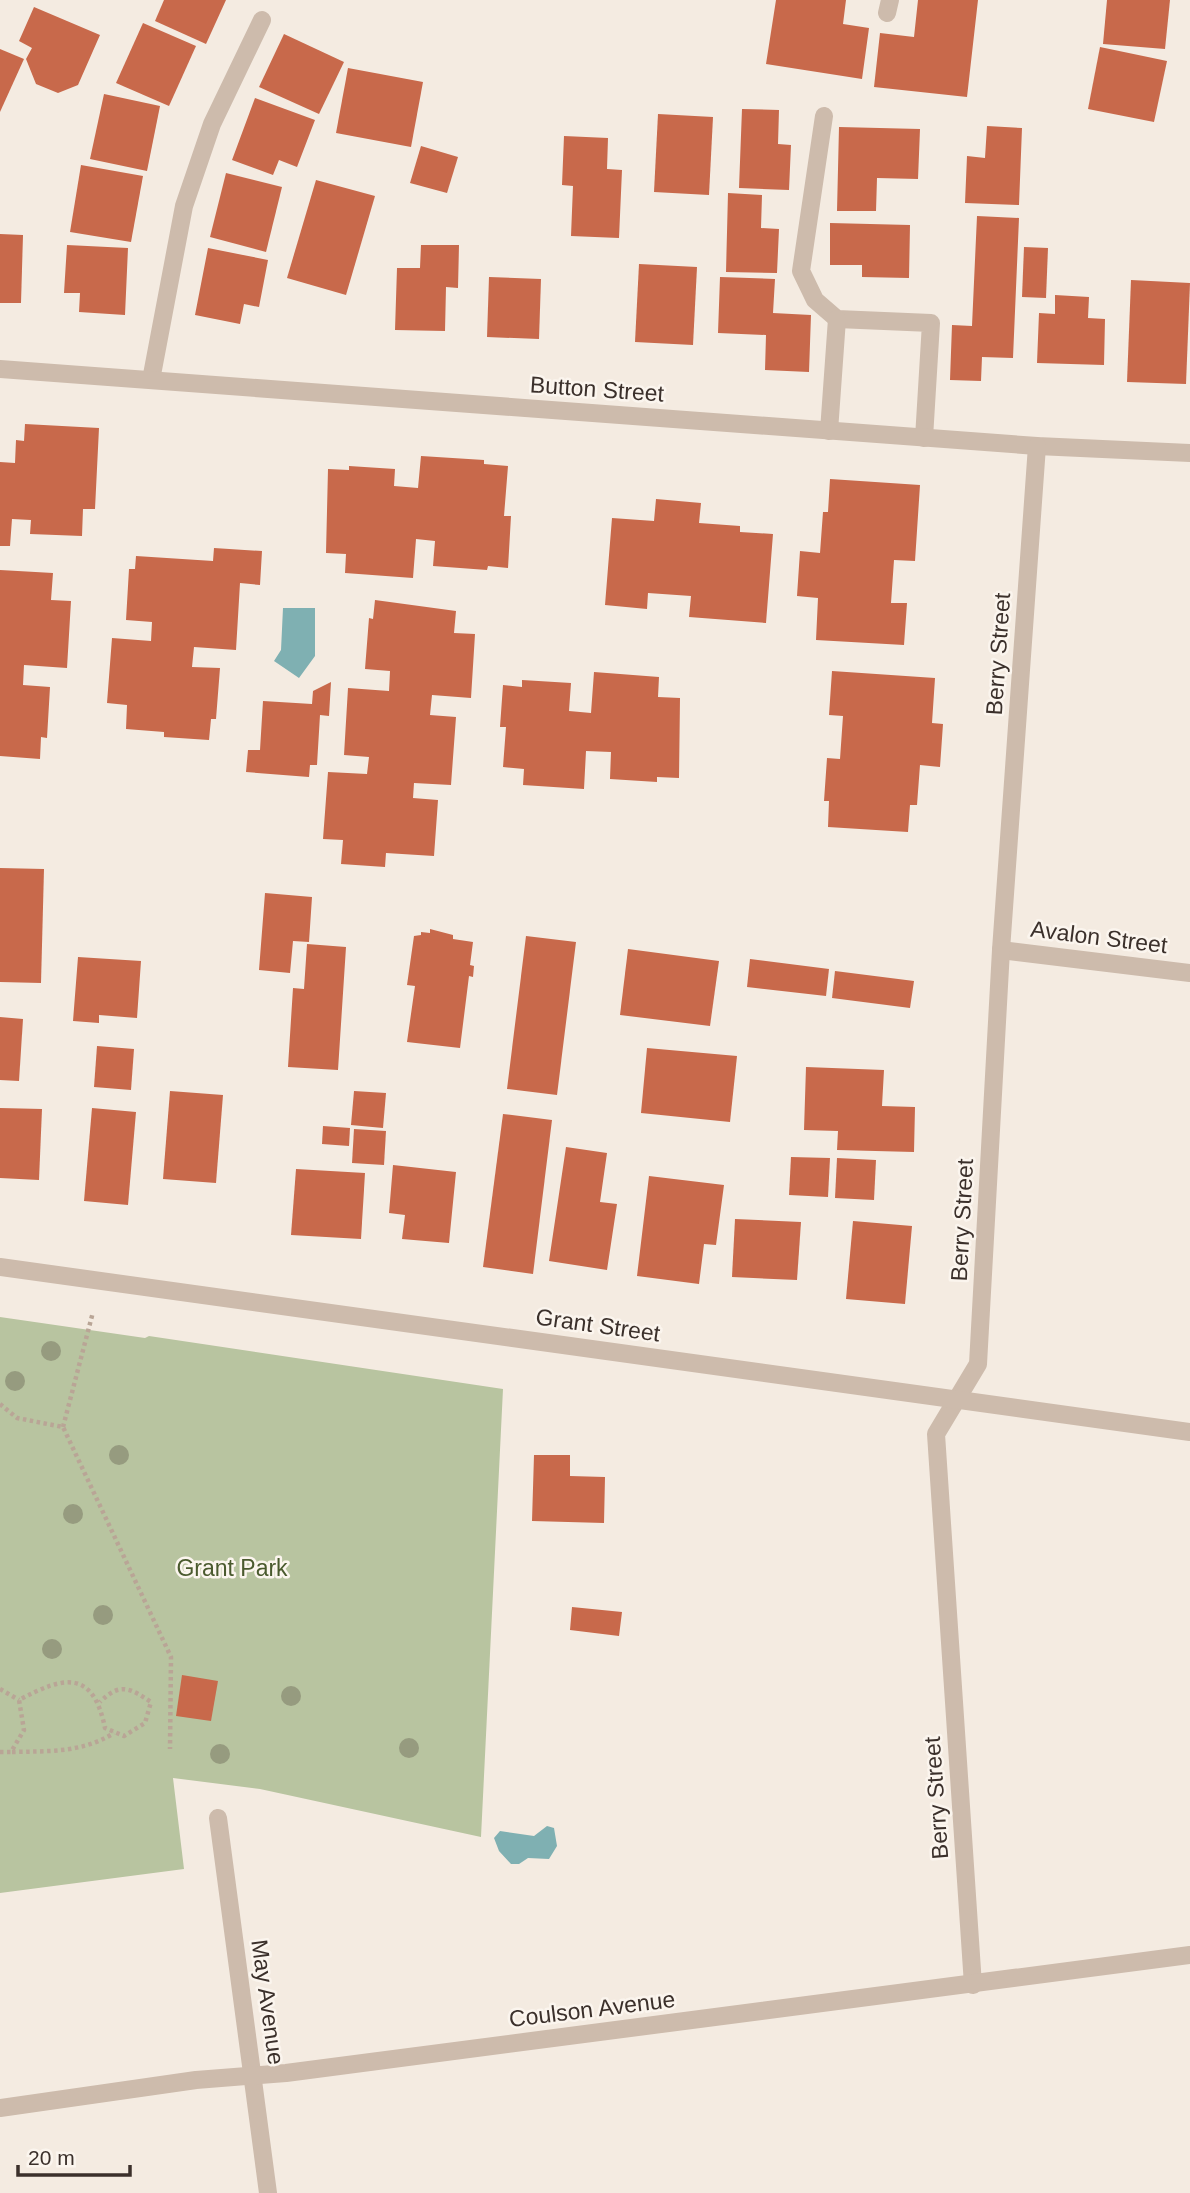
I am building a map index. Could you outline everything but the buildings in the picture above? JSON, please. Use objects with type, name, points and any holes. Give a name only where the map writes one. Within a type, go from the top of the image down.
[{"type":"street","points":[[151,380],[184,206],[212,124],[262,20]]},
{"type":"street","points":[[824,116],[801,271],[815,300],[837,318],[931,323],[924,438]]},
{"type":"street","points":[[829,431],[837,318]]},
{"type":"street","name":"Button Street","points":[[0,369],[1037,446],[1190,453]]},
{"type":"street","name":"Berry Street","points":[[973,1985],[936,1434],[978,1364],[1002,950],[1037,446]]},
{"type":"street","name":"Avalon Street","points":[[1002,950],[1190,973]]},
{"type":"street","name":"Grant Street","points":[[0,1267],[1190,1432]]},
{"type":"street","name":"May Avenue","points":[[218,1818],[268,2193]]},
{"type":"street","name":"Coulson Avenue","points":[[0,2108],[196,2080],[254,2077],[1190,1955]]},
{"type":"path","points":[[93,1312],[62,1427],[171,1657],[170,1749]]},
{"type":"path","points":[[0,1404],[17,1418],[62,1427]]},
{"type":"path","points":[[19,1700],[41,1688],[68,1682],[89,1689],[100,1702],[105,1728],[124,1736],[145,1723],[151,1702],[130,1689],[111,1691],[100,1702]]},
{"type":"path","points":[[0,1689],[19,1700]]},
{"type":"path","points":[[11,1752],[24,1730],[19,1700]]},
{"type":"path","points":[[0,1752],[65,1751],[95,1744],[115,1732]]},
{"type":"green space","name":"Grant Park","points":[[0,1317],[145,1338],[149,1336],[503,1389],[481,1837],[260,1789],[173,1778],[184,1869],[0,1893]]},
{"type":"water","points":[[283,608],[315,608],[315,656],[299,678],[274,661],[281,650]]},
{"type":"water","points":[[547,1826],[554,1828],[557,1846],[549,1859],[528,1858],[519,1864],[511,1864],[499,1851],[494,1838],[500,1831],[534,1836]]}]
